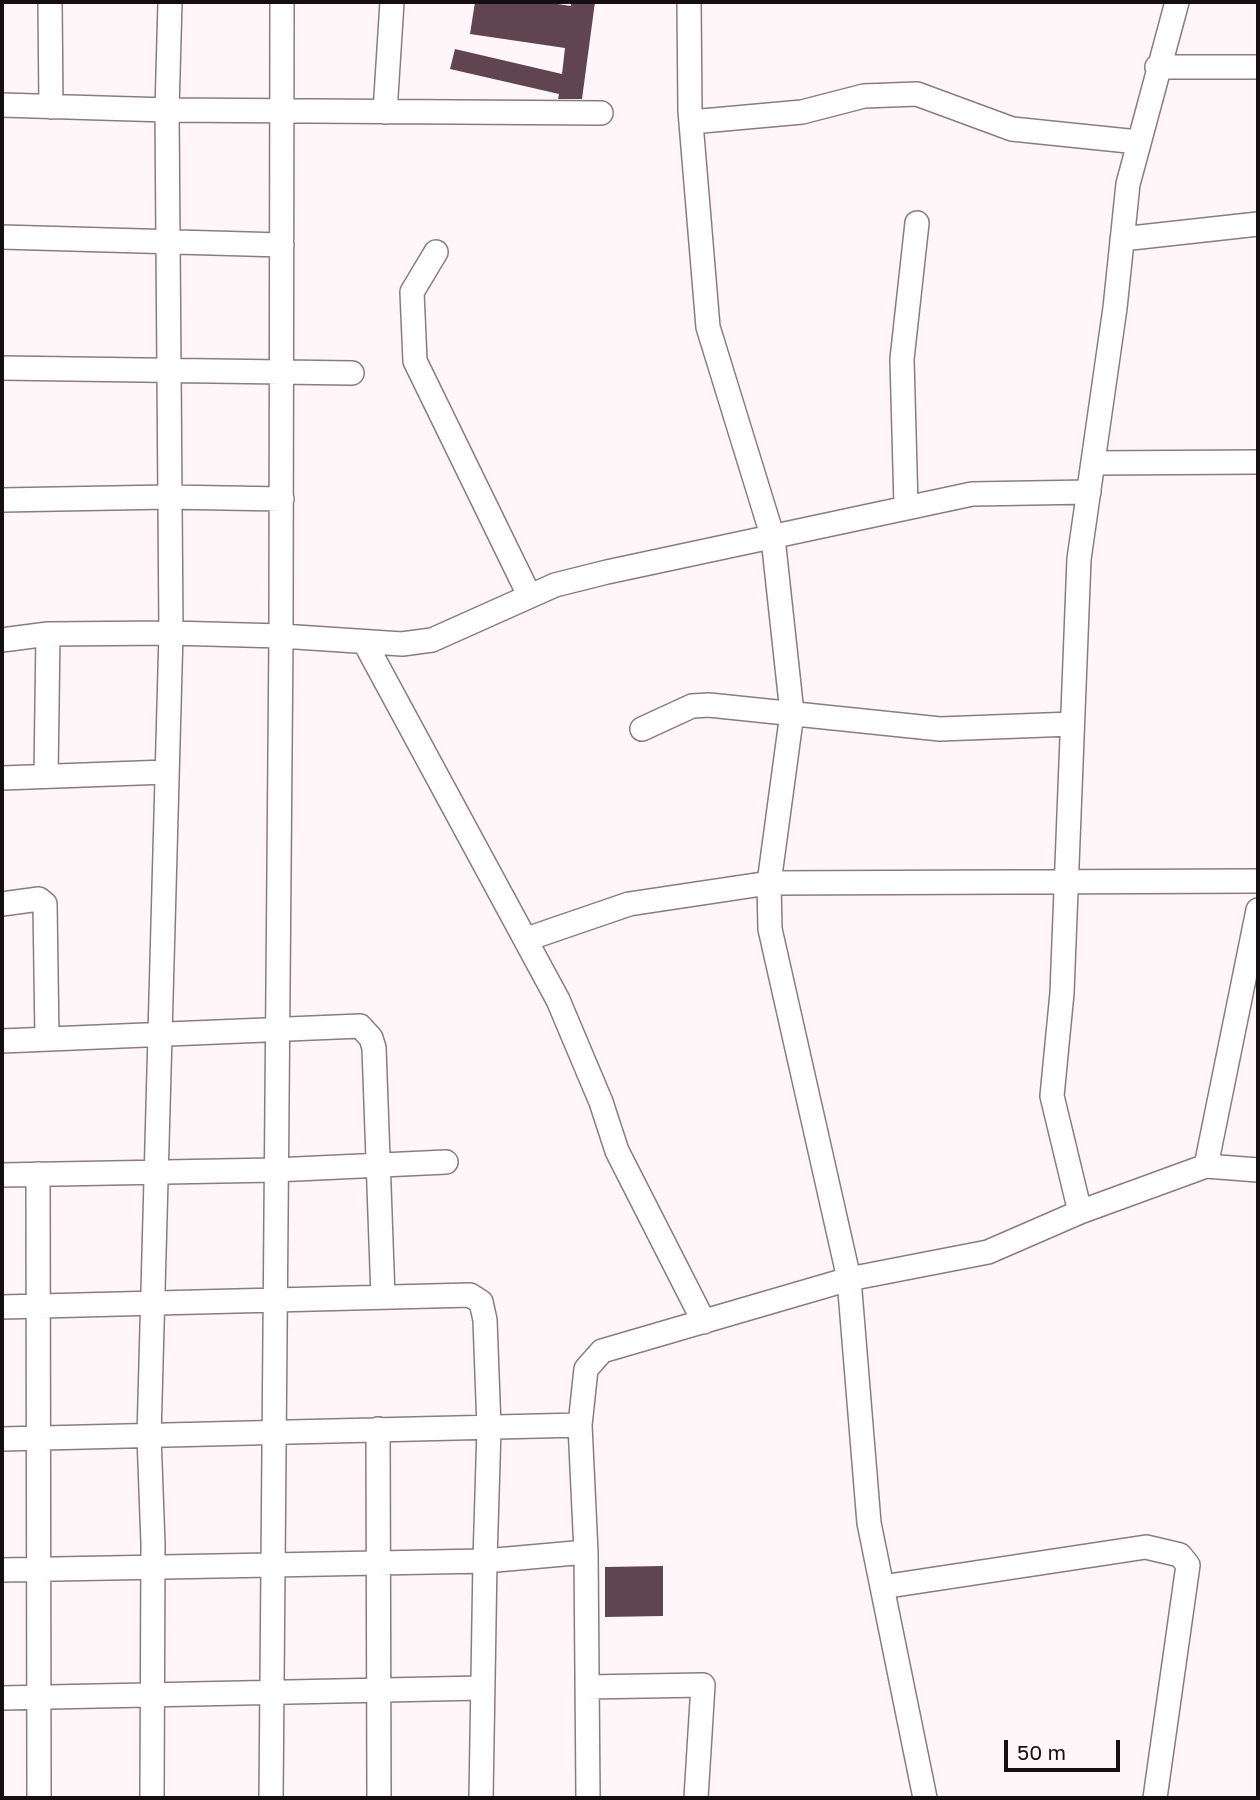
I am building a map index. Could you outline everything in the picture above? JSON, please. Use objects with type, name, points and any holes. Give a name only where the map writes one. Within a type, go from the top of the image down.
[{"type":"street","points":[[50,2],[51,107]]},
{"type":"street","points":[[152,1798],[153,1566],[149,1436],[171,633],[167,242],[170,2]]},
{"type":"street","points":[[271,1798],[282,499],[282,2]]},
{"type":"street","points":[[385,112],[392,2]]},
{"type":"street","points":[[689,2],[691,122],[708,327],[773,538],[792,713],[769,883],[770,929],[849,1279],[869,1523],[925,1798]]},
{"type":"street","points":[[1080,1212],[1052,1096],[1062,993],[1079,559],[1128,184],[1157,68],[1177,2]]},
{"type":"street","points":[[1157,68],[1258,67]]},
{"type":"street","points":[[691,122],[802,112],[864,96],[917,94],[1012,129],[1138,142]]},
{"type":"street","points":[[2,105],[167,110],[601,113]]},
{"type":"street","points":[[906,506],[902,359],[917,223]]},
{"type":"street","points":[[1122,239],[1258,224]]},
{"type":"street","points":[[2,237],[282,245]]},
{"type":"street","points":[[436,252],[412,292],[415,361],[529,595]]},
{"type":"street","points":[[2,368],[352,373]]},
{"type":"street","points":[[1093,463],[1258,462]]},
{"type":"street","points":[[2,640],[48,634],[171,633],[281,636],[402,644],[432,640],[529,595],[555,585],[607,572],[972,494],[1089,492]]},
{"type":"street","points":[[2,500],[168,497],[282,499]]},
{"type":"street","points":[[46,776],[48,634]]},
{"type":"street","points":[[365,643],[558,1000],[596,1089],[617,1151],[704,1322]]},
{"type":"street","points":[[642,729],[692,706],[792,713],[940,729],[1072,724]]},
{"type":"street","points":[[2,778],[166,772]]},
{"type":"street","points":[[527,939],[629,904],[769,883],[1258,881]]},
{"type":"street","points":[[2,904],[39,899],[45,904],[47,1039]]},
{"type":"street","points":[[1206,1166],[1258,910]]},
{"type":"street","points":[[2,1041],[360,1026],[371,1038],[380,1165],[383,1297]]},
{"type":"street","points":[[2,1175],[275,1170],[446,1162]]},
{"type":"street","points":[[588,1798],[586,1552],[580,1425],[586,1369],[602,1351],[849,1279],[988,1252],[1080,1212],[1206,1166],[1258,1171]]},
{"type":"street","points":[[38,1174],[38,1798]]},
{"type":"street","points":[[2,1307],[470,1295],[481,1302],[485,1321],[489,1428],[481,1688],[481,1798]]},
{"type":"street","points":[[2,1439],[580,1425]]},
{"type":"street","points":[[378,1429],[380,1798]]},
{"type":"street","points":[[881,1587],[1146,1546],[1180,1555],[1188,1565],[1155,1798]]},
{"type":"street","points":[[2,1570],[485,1561],[586,1552]]},
{"type":"street","points":[[587,1686],[703,1685],[696,1798]]},
{"type":"street","points":[[2,1698],[38,1695],[481,1688]]},
{"type":"building","points":[[475,2],[544,2],[571,6],[571,2],[595,2],[582,99],[558,99],[559,94],[450,69],[455,49],[562,74],[565,48],[470,34]]},
{"type":"building","points":[[663,1566],[663,1616],[605,1617],[605,1567]]}]
